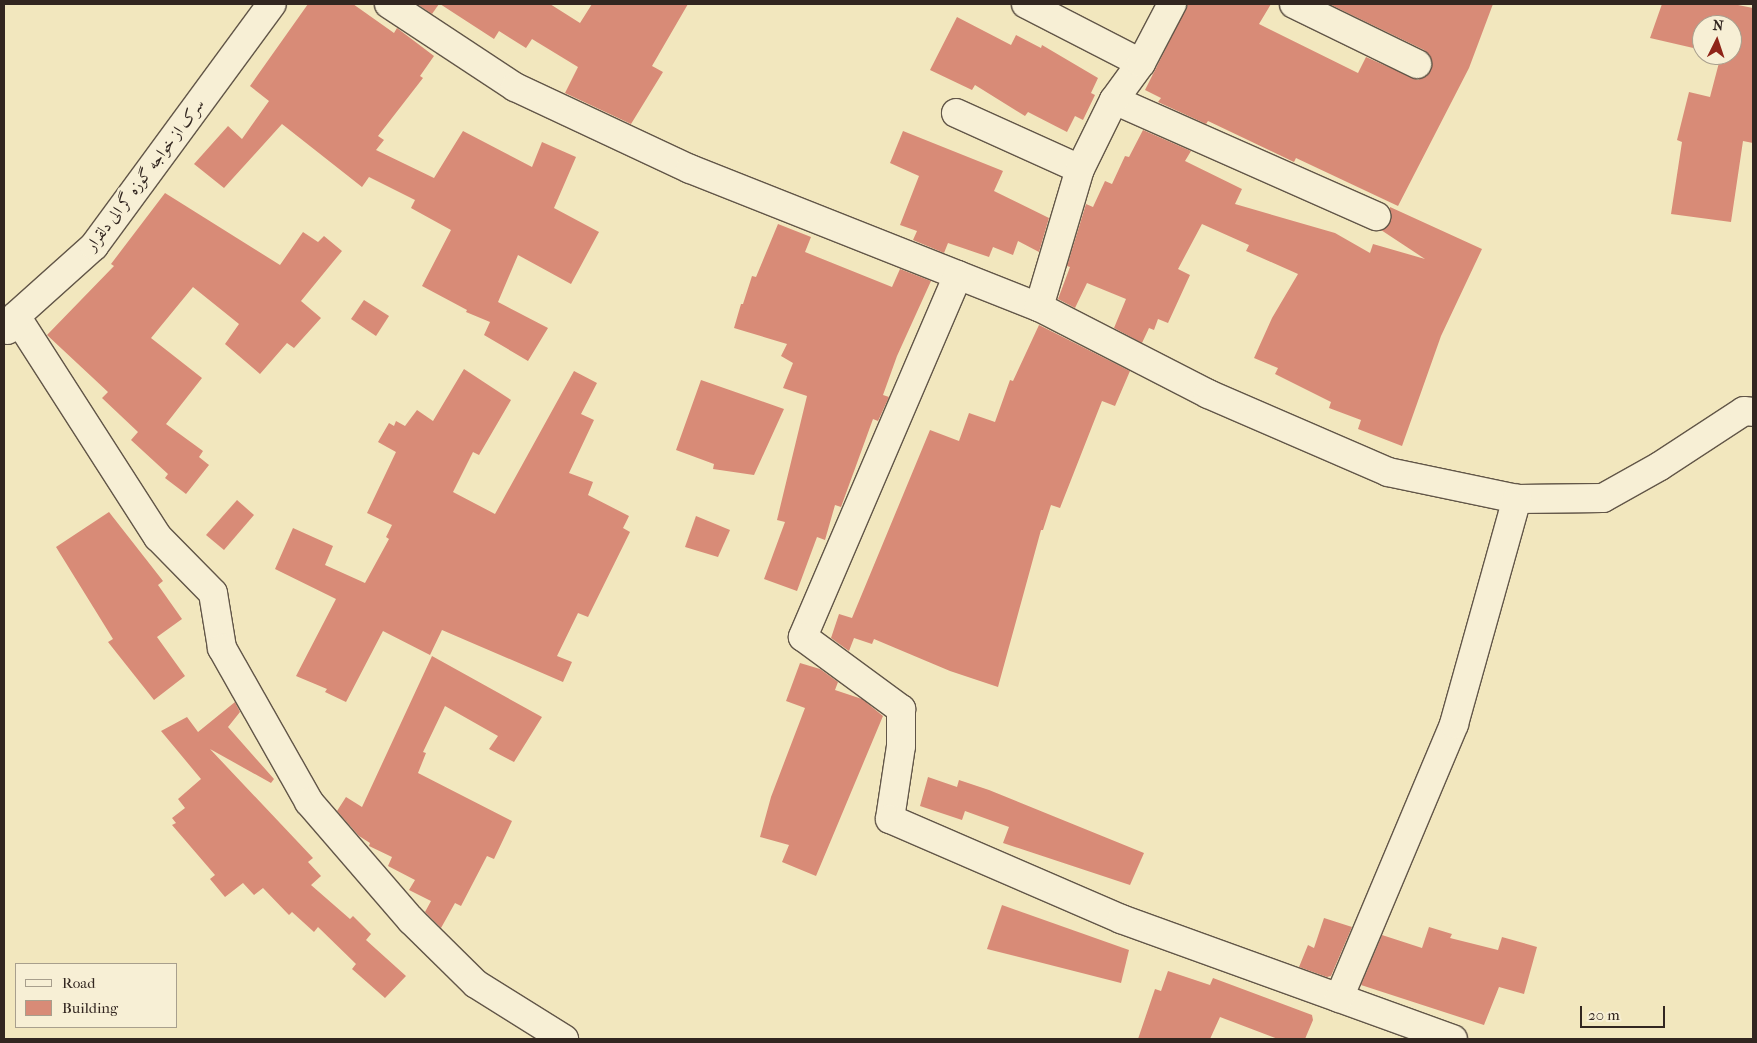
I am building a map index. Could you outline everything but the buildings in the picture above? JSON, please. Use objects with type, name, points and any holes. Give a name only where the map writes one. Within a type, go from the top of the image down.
[{"type":"street","name":"سرک از خواجه گوزه گر الی دلقرار","points":[[10,324],[94,246],[272,4]]},
{"type":"street","points":[[389,4],[515,86],[690,169],[1040,307],[1208,394],[1388,472],[1517,499],[1603,498],[1660,466],[1744,411],[1753,412]]},
{"type":"street","points":[[1026,4],[1141,63]]},
{"type":"street","points":[[1040,307],[1080,169],[1114,100],[1141,63],[1172,4]]},
{"type":"street","points":[[1294,4],[1417,64]]},
{"type":"street","points":[[1114,100],[1376,216]]},
{"type":"street","points":[[956,113],[1080,169]]},
{"type":"street","points":[[958,275],[803,637],[901,709],[901,746],[890,819],[1121,919],[1453,1039]]},
{"type":"street","points":[[10,324],[158,536],[213,593],[222,648],[309,802],[410,920],[476,984],[564,1039]]},
{"type":"street","points":[[1339,998],[1454,724],[1517,499]]}]
